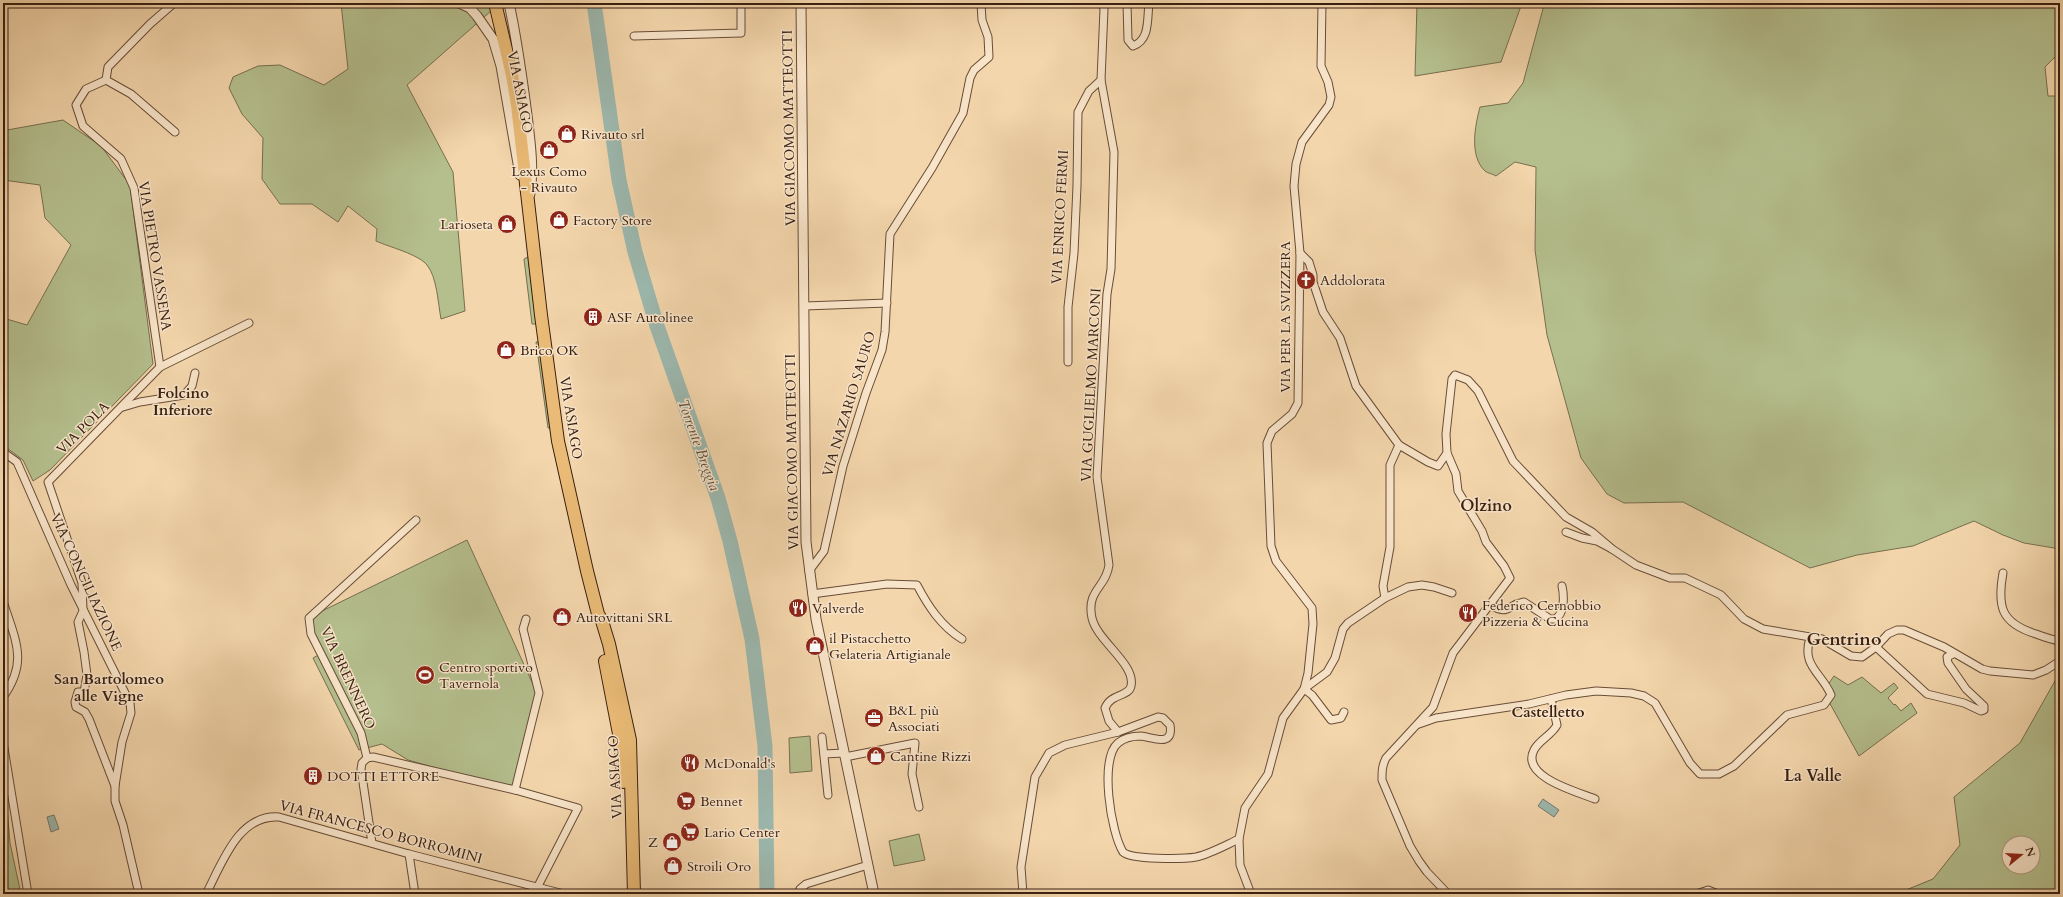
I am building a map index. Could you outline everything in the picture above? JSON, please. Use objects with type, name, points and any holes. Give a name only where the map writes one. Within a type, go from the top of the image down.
[{"type":"main road","points":[[495,3],[512,75],[528,201]]},
{"type":"main road","name":"VIA ASIAGO","points":[[528,201],[558,437],[598,614],[602,621],[609,644],[630,740],[634,894]]},
{"type":"main road","name":"VIA ASIAGO","points":[[598,614],[597,622],[620,738],[623,776],[626,894]]},
{"type":"street","points":[[174,3],[108,67],[106,80],[132,94],[175,132]]},
{"type":"street","name":"VIA ASIAGO","points":[[458,3],[467,6],[488,29],[497,49],[521,182],[528,201]]},
{"type":"street","name":"VIA ASIAGO","points":[[509,3],[518,47],[528,129],[532,179],[528,201]]},
{"type":"street","points":[[634,36],[741,33],[741,3]]},
{"type":"street","name":"VIA GIACOMO MATTEOTTI","points":[[801,3],[806,542],[812,594],[874,894]]},
{"type":"street","name":"VIA NAZARIO SAURO","points":[[809,571],[824,551],[843,466],[866,393],[882,350],[887,303],[890,234],[932,168],[963,113],[969,84],[974,70],[989,57],[988,37],[982,20],[981,3]]},
{"type":"street","name":"VIA GUGLIELMO MARCONI","points":[[1102,3],[1104,9],[1101,80],[1114,152],[1111,269],[1107,294],[1098,459],[1098,482],[1109,565],[1108,574],[1092,595],[1090,606],[1092,619],[1096,630],[1126,666],[1130,674],[1131,687],[1128,692],[1113,698],[1105,708],[1109,721],[1118,732]]},
{"type":"street","points":[[1127,3],[1128,40],[1133,46],[1141,43],[1144,38],[1149,3]]},
{"type":"street","name":"VIA PER LA SVIZZERA","points":[[1304,689],[1313,624],[1312,608],[1276,562],[1271,546],[1266,443],[1272,430],[1292,414],[1298,403],[1300,253],[1294,186],[1296,164],[1302,142],[1329,105],[1331,97],[1328,82],[1321,66],[1322,3]]},
{"type":"street","name":"VIA PIETRO VASSENA","points":[[106,80],[86,89],[76,105],[83,126],[121,159],[134,188],[160,367]]},
{"type":"street","name":"VIA ENRICO FERMI","points":[[1068,362],[1068,307],[1074,253],[1078,186],[1077,117],[1083,101],[1089,91],[1101,80]]},
{"type":"street","points":[[1300,253],[1309,262],[1313,275],[1313,282],[1323,312],[1340,338],[1356,386],[1399,445],[1428,462],[1438,466],[1447,452]]},
{"type":"street","points":[[805,306],[887,303]]},
{"type":"street","name":"VIA POLA","points":[[83,611],[82,583],[48,482],[123,407],[160,367],[249,323]]},
{"type":"street","points":[[123,407],[140,402],[184,395],[192,386],[195,373]]},
{"type":"street","points":[[1448,894],[1426,872],[1410,846],[1382,780],[1382,766],[1386,758],[1433,707],[1453,653],[1510,578],[1510,574],[1486,542],[1482,531],[1458,491],[1456,474],[1447,452],[1447,425],[1452,379],[1455,375],[1468,380],[1478,391],[1514,461],[1566,517],[1608,543],[1612,549]]},
{"type":"street","points":[[1385,598],[1383,586],[1390,547],[1390,465],[1399,445]]},
{"type":"street","name":"VIA CONCILIAZIONE","points":[[3,452],[17,462],[83,611],[130,703],[131,713],[122,742],[115,786],[115,801],[123,825],[139,894]]},
{"type":"street","name":"VIA BRENNERO","points":[[372,843],[361,770],[362,763],[367,758],[361,733],[311,634],[309,618],[416,520]]},
{"type":"street","points":[[1566,532],[1582,538],[1597,541],[1636,565],[1670,578],[1685,578],[1722,595],[1744,619],[1763,629],[1822,639],[1857,658],[1862,657],[1876,647],[1888,634],[1897,630],[1904,630],[1944,647],[1953,654],[1982,669],[2022,675],[2033,675],[2046,670],[2060,661]]},
{"type":"street","points":[[2003,573],[2000,598],[2001,606],[2009,621],[2023,630],[2060,641]]},
{"type":"street","points":[[812,594],[887,584],[918,585],[932,612],[953,634],[962,639]]},
{"type":"street","points":[[1251,894],[1240,865],[1239,839],[1246,808],[1268,774],[1283,718],[1304,689],[1327,672],[1335,658],[1343,629],[1348,623],[1385,598],[1408,587],[1422,585],[1452,593]]},
{"type":"street","points":[[1490,605],[1501,611],[1505,611],[1524,602],[1550,619],[1555,619],[1561,614],[1564,595],[1562,586]]},
{"type":"street","points":[[3,601],[17,647],[18,661],[17,674],[3,697]]},
{"type":"street","points":[[83,611],[78,622],[87,675],[84,692],[78,692],[76,697],[76,708],[85,712],[89,719],[115,786]]},
{"type":"street","points":[[515,790],[539,693],[523,629],[526,619]]},
{"type":"street","points":[[1418,725],[1436,718],[1529,704],[1596,691],[1631,693],[1644,696],[1655,703],[1690,763],[1700,774],[1719,774],[1734,766],[1787,715],[1824,705],[1831,695],[1827,686],[1809,661],[1807,650],[1810,638]]},
{"type":"street","points":[[1876,647],[1927,694],[1964,703],[1981,711],[1984,710],[1984,706],[1966,689],[1948,663],[1947,657],[1953,654]]},
{"type":"street","points":[[1304,689],[1312,695],[1331,720],[1341,718],[1344,712]]},
{"type":"street","points":[[1551,699],[1557,725],[1534,749],[1533,756],[1537,770],[1545,778],[1595,799]]},
{"type":"street","points":[[1023,894],[1021,867],[1024,845],[1035,777],[1043,761],[1054,749],[1118,732],[1158,717],[1168,721],[1171,729],[1168,736],[1162,740],[1141,736],[1129,737],[1119,742],[1113,748],[1110,757],[1108,788],[1114,825],[1121,849],[1126,855],[1169,858],[1197,857],[1239,839]]},
{"type":"street","points":[[822,736],[828,795]]},
{"type":"street","points":[[3,742],[28,894]]},
{"type":"street","points":[[824,754],[845,755],[916,743],[912,774],[919,807]]},
{"type":"street","points":[[367,758],[373,757],[515,790],[578,808],[538,886]]},
{"type":"street","name":"VIA FRANCESCO BORROMINI","points":[[206,894],[235,841],[244,828],[257,820],[270,816],[279,817],[409,854],[538,886],[564,894]]},
{"type":"street","points":[[409,854],[415,894]]},
{"type":"street","points":[[798,894],[800,889],[806,884],[868,865]]},
{"type":"street","points":[[1696,894],[1708,890],[1718,894]]},
{"type":"green space","points":[[341,3],[500,3],[407,85],[453,172],[465,311],[441,319],[435,283],[427,265],[417,257],[376,241],[377,229],[348,206],[338,222],[312,204],[280,204],[262,179],[263,138],[242,114],[229,88],[233,77],[258,66],[280,65],[324,85],[348,69]]},
{"type":"green space","points":[[1417,3],[1522,3],[1501,62],[1415,76]]},
{"type":"green space","points":[[1542,3],[2060,3],[2060,52],[2045,67],[2048,96],[2060,96],[2060,549],[2024,543],[1974,521],[1913,546],[1857,555],[1810,568],[1683,502],[1624,503],[1607,494],[1581,458],[1547,335],[1535,250],[1536,167],[1515,162],[1496,176],[1486,172],[1480,165],[1475,149],[1476,123],[1480,107],[1508,103],[1523,83],[1544,5]]},
{"type":"green space","points":[[63,120],[101,146],[130,185],[153,364],[50,470],[33,481],[23,460],[3,445],[3,318],[27,325],[71,245],[45,218],[40,185],[3,180],[3,128],[7,130]]},
{"type":"green space","points":[[528,257],[536,324],[532,324],[524,259]]},
{"type":"green space","points":[[536,342],[539,342],[550,428],[548,428]]},
{"type":"green space","name":"Centro sportivo Tavernola","points":[[467,540],[537,693],[513,790],[408,760],[382,744],[359,750],[313,658],[322,653],[312,633],[311,618],[316,614]]},
{"type":"green space","points":[[2060,672],[2060,894],[1896,894],[1933,879],[1960,845],[1954,797],[2020,743]]},
{"type":"green space","points":[[1834,676],[1848,685],[1862,677],[1881,693],[1894,683],[1898,688],[1888,698],[1901,711],[1911,703],[1917,713],[1859,756],[1828,700],[1827,686]]},
{"type":"green space","points":[[810,736],[812,771],[790,773],[789,738]]},
{"type":"green space","points":[[3,760],[10,843],[21,894],[3,894]]},
{"type":"green space","points":[[919,834],[925,860],[894,866],[889,841]]},
{"type":"water","points":[[1543,799],[1559,810],[1554,817],[1538,806]]},
{"type":"water","points":[[54,815],[59,829],[51,832],[47,817]]},
{"type":"waterway","name":"Torrente Breggia","points":[[594,3],[619,180],[635,252],[657,326],[718,498],[730,541],[752,639],[765,746],[767,894]]},
{"type":"place","name":"Rivauto srl","points":[[567,134]]},
{"type":"place","name":"Lexus Como - Rivauto","points":[[549,150]]},
{"type":"place","name":"Factory Store","points":[[559,220]]},
{"type":"place","name":"Larioseta","points":[[507,224]]},
{"type":"place","name":"Addolorata","points":[[1306,280]]},
{"type":"place","name":"ASF Autolinee","points":[[593,317]]},
{"type":"place","name":"Brico OK","points":[[506,350]]},
{"type":"place","name":"Valverde","points":[[798,608]]},
{"type":"place","name":"Federico Cernobbio Pizzeria & Cucina","points":[[1468,613]]},
{"type":"place","name":"Autovittani SRL","points":[[562,617]]},
{"type":"place","name":"il Pistacchetto Gelateria Artigianale","points":[[815,646]]},
{"type":"place","name":"Centro sportivo Tavernola","points":[[425,675]]},
{"type":"place","name":"B&L più Associati","points":[[874,718]]},
{"type":"place","name":"Cantine Rizzi","points":[[876,756]]},
{"type":"place","name":"McDonald's","points":[[690,763]]},
{"type":"place","name":"DOTTI ETTORE","points":[[313,776]]},
{"type":"place","name":"Bennet","points":[[686,801]]},
{"type":"place","name":"Lario Center","points":[[690,832]]},
{"type":"place","name":"Z","points":[[672,842]]},
{"type":"place","name":"Stroili Oro","points":[[673,866]]},
{"type":"district","name":"Folcino Inferiore","points":[[183,402]]},
{"type":"district","name":"Olzino","points":[[1486,506]]},
{"type":"district","name":"Gentrino","points":[[1844,639]]},
{"type":"district","name":"San Bartolomeo alle Vigne","points":[[109,688]]},
{"type":"district","name":"Castelletto","points":[[1548,712]]},
{"type":"district","name":"La Valle","points":[[1813,776]]}]
